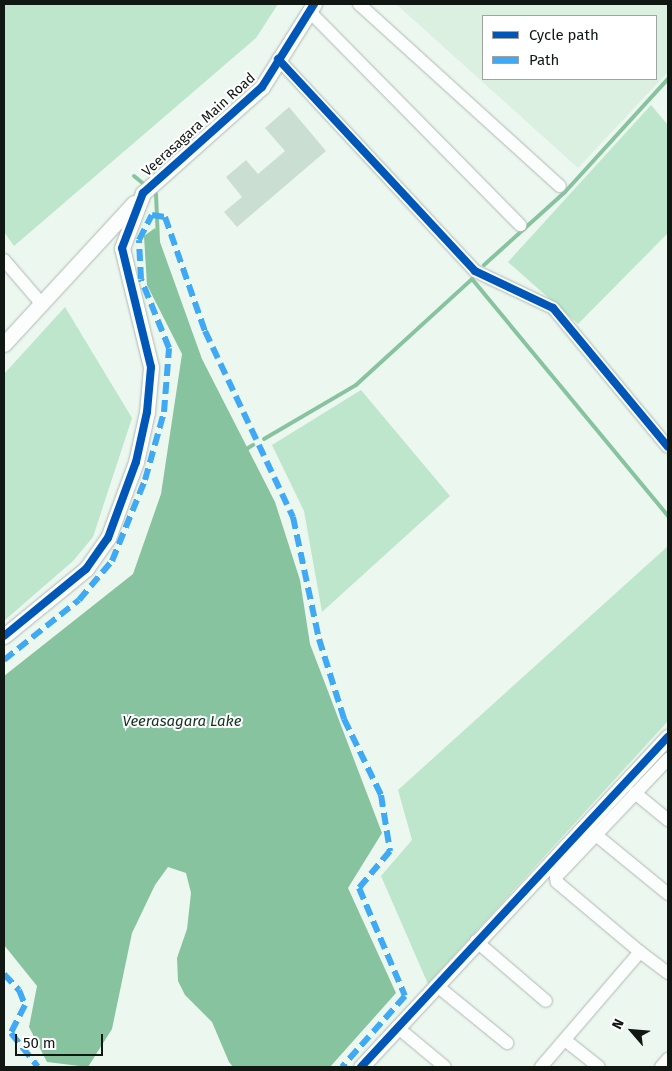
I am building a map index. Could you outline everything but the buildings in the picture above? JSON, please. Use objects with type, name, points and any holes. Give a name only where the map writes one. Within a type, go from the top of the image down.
[{"type":"street","points":[[359,4],[560,186]]},
{"type":"street","points":[[312,7],[520,225]]},
{"type":"street","name":"Veerasagara Main Road","points":[[4,636],[86,569],[108,538],[136,462],[147,412],[151,366],[122,248],[143,193],[262,87],[312,7]]},
{"type":"street","points":[[278,59],[475,271],[553,308],[668,447]]},
{"type":"street","points":[[4,344],[143,193]]},
{"type":"street","points":[[4,260],[41,303]]},
{"type":"street","points":[[361,1067],[476,941],[668,737]]},
{"type":"street","points":[[668,759],[555,880],[640,952],[668,973]]},
{"type":"street","points":[[635,793],[668,820]]},
{"type":"street","points":[[596,835],[668,894]]},
{"type":"street","points":[[476,941],[546,1000]]},
{"type":"street","points":[[541,1067],[640,952]]},
{"type":"street","points":[[436,985],[508,1043]]},
{"type":"street","points":[[397,1027],[446,1067]]},
{"type":"street","points":[[565,1040],[599,1067]]},
{"type":"street","points":[[661,1067],[668,1059]]},
{"type":"shaded area","points":[[4,4],[278,4],[256,38],[14,246],[4,232]]},
{"type":"shaded area","points":[[396,4],[668,4],[668,72],[578,168]]},
{"type":"shaded area","points":[[651,105],[668,125],[668,233],[578,324],[508,262]]},
{"type":"shaded area","points":[[65,307],[132,418],[93,537],[73,561],[4,621],[4,374]]},
{"type":"shaded area","points":[[361,390],[450,496],[322,612],[304,511],[272,445]]},
{"type":"shaded area","points":[[668,546],[668,721],[428,984],[381,876],[412,840],[398,790]]},
{"type":"water","name":"Veerasagara Lake","points":[[155,228],[202,359],[275,502],[300,580],[310,644],[382,833],[348,888],[396,993],[330,1067],[233,1067],[229,1062],[212,1022],[185,995],[178,981],[177,958],[187,929],[191,893],[186,873],[168,867],[155,885],[132,933],[112,1029],[88,1067],[47,1062],[29,1027],[37,986],[4,945],[4,676],[133,574],[161,494],[182,354],[147,285],[144,236]]},
{"type":"waterway","points":[[484,265],[565,192],[668,79]]},
{"type":"waterway","points":[[134,176],[144,184]]},
{"type":"waterway","points":[[156,194],[158,241]]},
{"type":"waterway","points":[[264,439],[356,385],[472,279],[668,516]]},
{"type":"waterway","points":[[248,448],[253,445]]},
{"type":"marked path","points":[[4,660],[79,600],[112,561],[145,480],[164,412],[169,348],[141,279],[139,240],[152,215],[165,217],[205,331],[293,517],[319,639],[344,719],[381,795],[390,851],[359,888],[405,996],[342,1067]]},
{"type":"marked path","points":[[4,974],[19,990],[25,1005],[11,1033],[38,1067]]},
{"type":"cycle path","points":[[4,636],[86,569],[108,538],[136,462],[147,412],[151,367],[122,248],[143,193],[262,87],[314,4]]},
{"type":"cycle path","points":[[278,59],[475,271],[553,308],[668,447]]},
{"type":"cycle path","points":[[361,1067],[668,737]]}]
